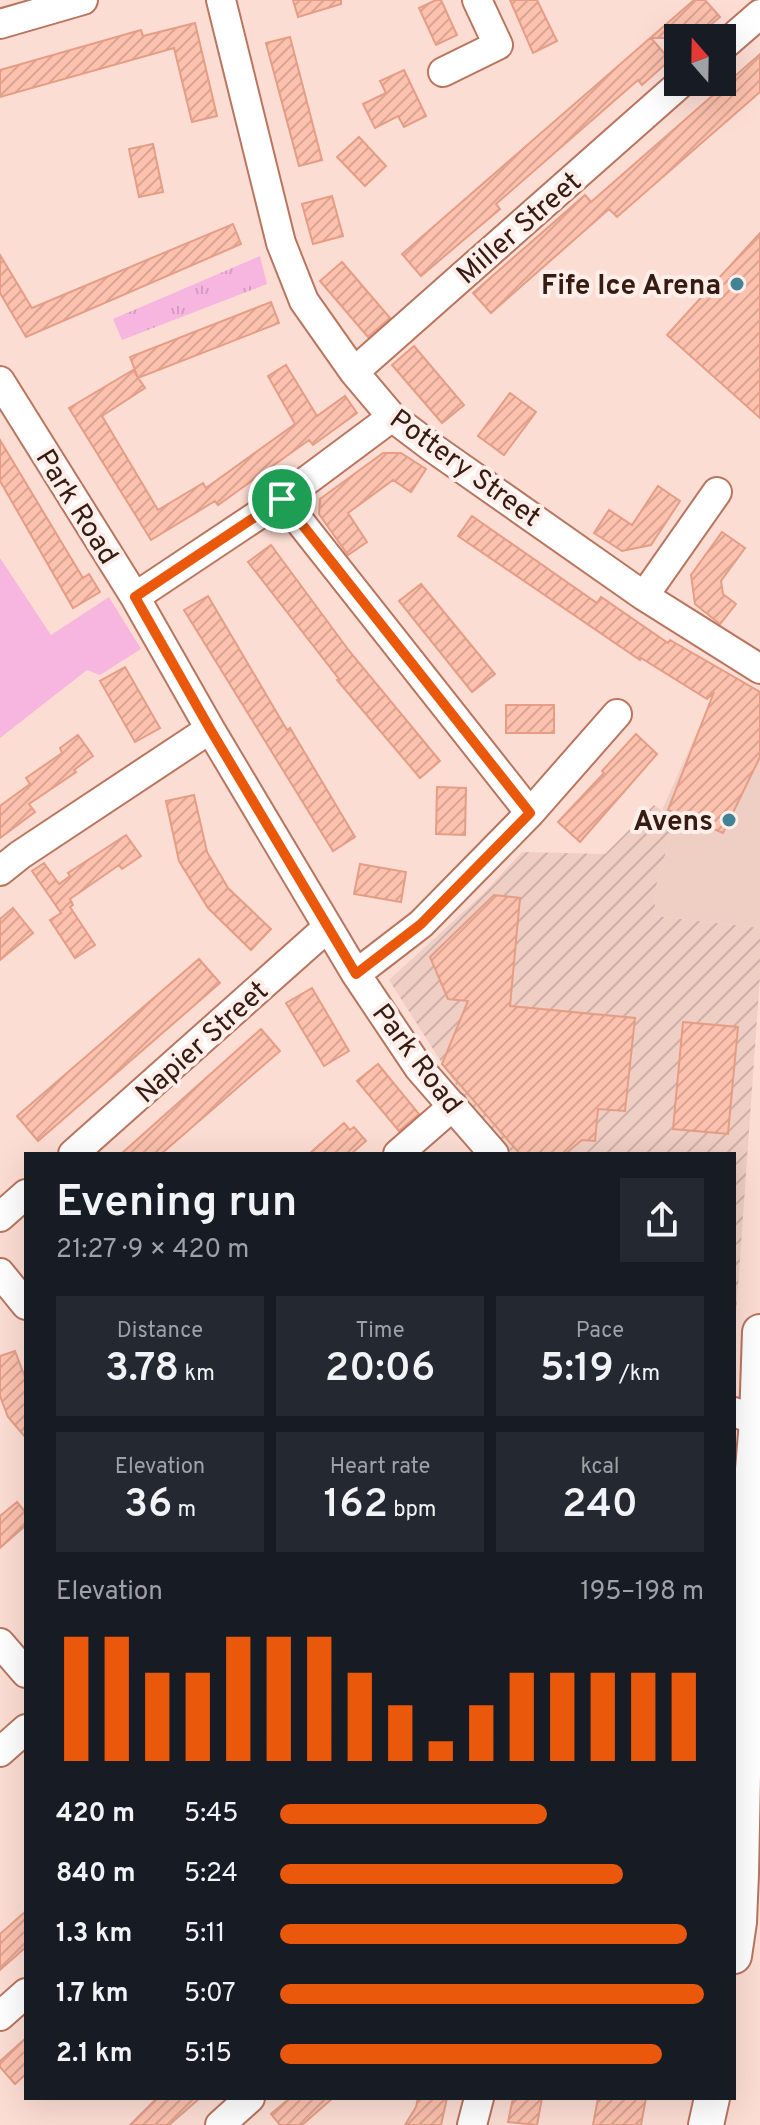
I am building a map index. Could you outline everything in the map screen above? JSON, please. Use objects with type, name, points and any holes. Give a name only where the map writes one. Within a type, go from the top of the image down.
[{"type":"main road","points":[[736,1942],[754,1530],[746,1417],[760,1332]]},
{"type":"main road","points":[[706,2125],[712,2100]]},
{"type":"street","points":[[0,24],[83,0]]},
{"type":"street","name":"Pottery Street","points":[[221,0],[281,243],[304,301],[354,372],[392,417],[644,596],[760,669]]},
{"type":"street","points":[[443,72],[498,45],[477,0]]},
{"type":"street","points":[[736,35],[760,14]]},
{"type":"street","name":"Miller Street","points":[[354,372],[666,96]]},
{"type":"street","name":"Park Road","points":[[0,381],[135,597],[356,974],[419,1068],[492,1152]]},
{"type":"street","points":[[135,597],[282,499],[392,417]]},
{"type":"street","points":[[644,596],[717,492]]},
{"type":"street","points":[[282,499],[530,813]]},
{"type":"street","points":[[356,974],[421,924],[530,813],[617,714]]},
{"type":"street","points":[[0,871],[210,729]]},
{"type":"street","name":"Napier Street","points":[[75,1152],[328,927]]},
{"type":"street","points":[[400,1152],[453,1106]]},
{"type":"street","points":[[0,1217],[24,1196]]},
{"type":"street","points":[[0,1273],[24,1303]]},
{"type":"street","points":[[0,1643],[24,1671]]},
{"type":"street","points":[[0,1752],[24,1731]]},
{"type":"street","points":[[0,2016],[24,1995]]},
{"type":"street","points":[[220,2125],[248,2100]]},
{"type":"street","points":[[472,2125],[478,2100]]},
{"type":"shaded area","points":[[724,672],[760,691],[760,928],[654,916],[657,880],[676,821],[662,810]]},
{"type":"shaded area","points":[[654,805],[676,821],[657,880],[654,916],[760,928],[760,976],[736,1315],[736,1152],[511,1152],[470,1107],[389,980],[484,893],[522,852],[605,854]]},
{"type":"green space","points":[[260,256],[267,284],[122,340],[113,319]]},
{"type":"green space","points":[[0,558],[51,635],[109,597],[141,649],[100,675],[87,670],[0,738]]},
{"type":"building","points":[[293,0],[341,0],[341,4],[298,17]]},
{"type":"building","points":[[441,0],[457,35],[436,45],[419,8]]},
{"type":"building","points":[[510,0],[537,0],[557,41],[533,53]]},
{"type":"building","points":[[694,0],[705,0],[720,17],[712,24],[666,24]]},
{"type":"building","points":[[195,23],[217,116],[192,122],[174,48],[0,97],[0,70],[141,30],[143,36]]},
{"type":"building","points":[[664,26],[664,38],[651,38],[664,53],[664,65],[642,85],[638,80],[496,204],[500,209],[421,276],[402,254]]},
{"type":"building","points":[[290,37],[322,160],[299,166],[266,43]]},
{"type":"building","points":[[760,54],[760,92],[617,217],[609,209],[491,313],[473,293],[585,195],[591,202],[712,96],[736,96],[736,75]]},
{"type":"building","points":[[404,70],[426,116],[404,127],[398,116],[375,128],[363,104],[386,93],[380,81]]},
{"type":"building","points":[[359,137],[386,166],[365,186],[337,157]]},
{"type":"building","points":[[153,144],[163,192],[139,197],[129,149]]},
{"type":"building","points":[[332,196],[343,236],[313,244],[302,204]]},
{"type":"building","points":[[233,224],[241,244],[26,337],[0,293],[0,255],[32,308]]},
{"type":"building","name":"Fife Ice Arena","points":[[760,233],[760,418],[667,335]]},
{"type":"building","points":[[342,262],[390,318],[368,337],[320,281]]},
{"type":"building","points":[[271,302],[279,323],[138,378],[130,357]]},
{"type":"building","points":[[414,346],[464,405],[442,423],[392,365]]},
{"type":"building","points":[[286,365],[317,416],[345,396],[357,413],[313,445],[309,440],[218,505],[215,501],[151,540],[69,408],[133,370],[145,388],[102,416],[158,510],[203,483],[206,488],[295,424],[268,376]]},
{"type":"building","points":[[510,393],[536,412],[504,455],[478,436]]},
{"type":"building","points":[[0,440],[83,578],[89,574],[100,592],[73,608],[0,481]]},
{"type":"building","points":[[383,453],[401,453],[426,469],[411,492],[393,480],[348,513],[367,542],[348,555],[319,514],[320,499]]},
{"type":"building","points":[[658,486],[680,501],[651,545],[622,551],[594,533],[609,510],[632,525]]},
{"type":"building","points":[[472,516],[597,603],[601,597],[668,643],[670,640],[760,692],[760,757],[723,833],[668,810],[714,692],[707,699],[640,660],[458,536]]},
{"type":"building","points":[[722,532],[745,548],[721,581],[723,594],[736,604],[720,624],[695,604],[691,575]]},
{"type":"building","points":[[271,545],[350,652],[440,761],[420,778],[337,680],[248,562]]},
{"type":"building","points":[[421,584],[495,674],[472,692],[399,601]]},
{"type":"building","points":[[208,596],[355,837],[333,851],[184,610]]},
{"type":"building","points":[[125,667],[160,728],[135,742],[100,681]]},
{"type":"building","points":[[506,705],[554,705],[554,733],[506,733]]},
{"type":"building","points":[[636,734],[657,754],[580,842],[558,822]]},
{"type":"building","points":[[78,735],[93,756],[74,770],[76,772],[29,804],[35,812],[0,838],[0,806],[30,784],[26,778],[62,753],[60,748]]},
{"type":"building","points":[[437,787],[466,788],[465,835],[436,834]]},
{"type":"building","points":[[194,795],[207,852],[228,888],[271,929],[251,950],[208,908],[179,861],[166,801]]},
{"type":"building","points":[[126,835],[141,856],[122,869],[119,865],[70,899],[73,905],[70,907],[95,945],[75,958],[50,920],[61,913],[32,871],[44,863],[59,884],[70,876],[68,873]]},
{"type":"building","points":[[360,864],[406,872],[401,902],[354,894]]},
{"type":"building","points":[[494,895],[520,898],[510,1006],[635,1018],[625,1111],[598,1109],[595,1141],[582,1140],[567,1152],[518,1152],[442,1064],[468,1001],[448,999],[430,957]]},
{"type":"building","points":[[13,908],[33,933],[0,960],[0,919]]},
{"type":"building","points":[[199,959],[220,983],[38,1141],[17,1116]]},
{"type":"building","points":[[312,988],[349,1051],[324,1066],[286,1003]]},
{"type":"building","points":[[683,1022],[738,1027],[728,1134],[673,1129]]},
{"type":"building","points":[[261,1029],[280,1051],[163,1152],[123,1152]]},
{"type":"building","points":[[378,1064],[419,1114],[399,1131],[357,1081]]},
{"type":"building","points":[[344,1123],[350,1130],[354,1127],[366,1141],[353,1152],[311,1152]]},
{"type":"building","points":[[15,1351],[24,1375],[24,1436],[8,1417],[0,1396],[0,1356]]},
{"type":"building","points":[[17,1502],[24,1511],[24,1527],[0,1548],[0,1516]]},
{"type":"building","points":[[24,1913],[24,1949],[0,1970],[0,1934]]},
{"type":"building","points":[[24,2040],[24,2076],[15,2084],[0,2067],[0,2061]]},
{"type":"building","points":[[155,2100],[198,2100],[169,2125],[130,2125]]},
{"type":"building","points":[[288,2100],[331,2100],[302,2125],[280,2125],[271,2114]]},
{"type":"building","points":[[418,2100],[447,2100],[441,2125],[405,2125]]},
{"type":"building","points":[[513,2100],[542,2100],[537,2125],[508,2122]]},
{"type":"building","points":[[598,2100],[646,2100],[641,2125],[593,2125]]},
{"type":"place","name":"Fife Ice Arena","points":[[737,284]]},
{"type":"place","name":"Avens","points":[[729,820]]},
{"type":"route","points":[[282,499],[530,813],[421,924],[356,974],[135,597],[282,499]]}]
